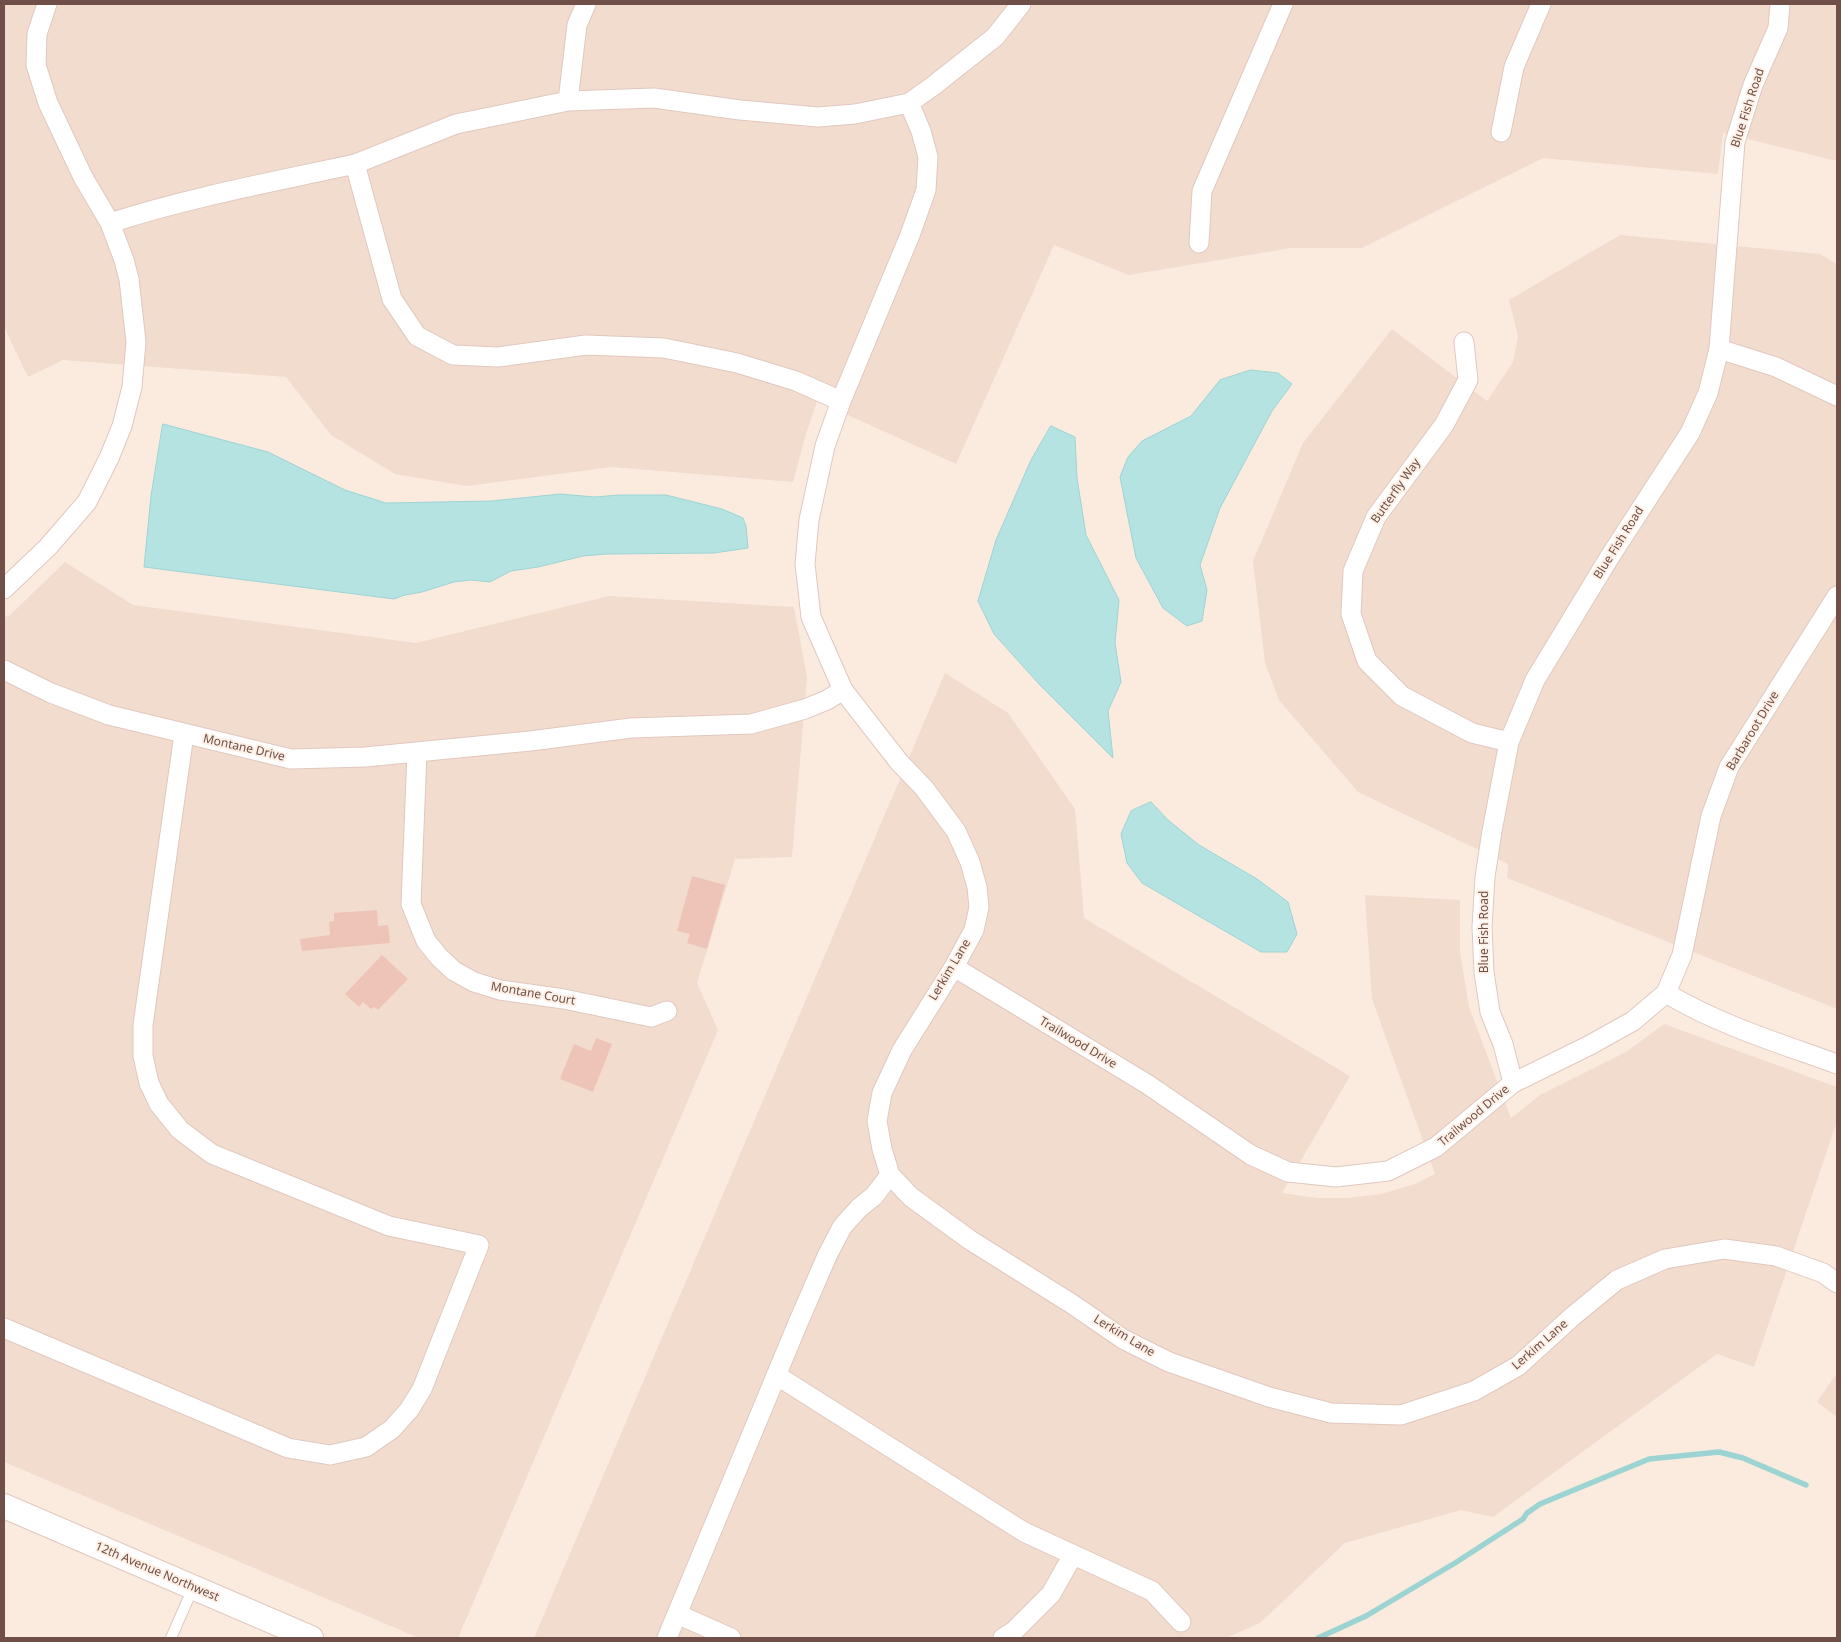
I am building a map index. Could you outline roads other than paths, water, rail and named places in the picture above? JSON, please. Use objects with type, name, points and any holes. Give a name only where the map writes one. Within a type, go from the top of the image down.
[{"type":"street","points":[[4,589],[48,547],[87,502],[109,458],[122,426],[132,387],[136,342],[124,260],[110,223],[82,177],[52,112],[36,65],[37,34],[47,4]]},
{"type":"street","points":[[568,102],[577,25],[586,4]]},
{"type":"street","points":[[110,223],[150,210],[212,194],[355,164],[456,124],[568,102],[654,98],[740,110],[818,117],[855,114],[909,103],[995,37],[1021,4]]},
{"type":"street","points":[[1199,243],[1202,191],[1283,4]]},
{"type":"street","points":[[1501,132],[1514,67],[1541,4]]},
{"type":"street","name":"Blue Fish Road","points":[[1513,1083],[1503,1044],[1490,1012],[1484,972],[1482,927],[1488,858],[1509,742],[1535,680],[1609,558],[1690,433],[1708,393],[1719,349],[1735,142],[1754,85],[1778,28],[1780,4]]},
{"type":"street","name":"Lerkim Lane","points":[[909,103],[921,131],[928,157],[926,190],[910,235],[841,401],[825,446],[809,520],[805,564],[811,617],[843,690],[899,762],[924,788],[956,830],[970,862],[977,887],[978,907],[974,930],[954,967],[902,1050],[882,1093],[877,1120],[882,1149],[890,1175],[911,1197],[970,1240],[1072,1304],[1123,1339],[1169,1362],[1269,1396],[1331,1413],[1401,1415],[1474,1391],[1518,1366],[1573,1316],[1617,1280],[1666,1259],[1724,1249],[1750,1252],[1776,1256],[1823,1273],[1837,1283]]},
{"type":"street","points":[[355,164],[392,299],[417,336],[453,355],[498,358],[586,345],[664,348],[737,363],[796,380],[841,401]]},
{"type":"street","name":"Butterfly Way","points":[[1464,342],[1468,380],[1444,425],[1376,517],[1353,571],[1351,614],[1367,661],[1402,696],[1472,733],[1509,742]]},
{"type":"street","points":[[1719,349],[1776,367],[1837,396]]},
{"type":"street","name":"Barbaroot Drive","points":[[1666,993],[1682,955],[1711,816],[1729,767],[1837,596]]},
{"type":"street","name":"Montane Drive","points":[[4,670],[51,693],[109,715],[291,759],[365,757],[530,741],[631,728],[751,724],[805,709],[827,700],[843,690]]},
{"type":"street","points":[[4,1328],[288,1448],[330,1455],[366,1447],[392,1429],[409,1410],[422,1389],[480,1245],[389,1226],[212,1154],[180,1130],[159,1104],[149,1083],[143,1056],[143,1025],[184,734]]},
{"type":"street","name":"Montane Court","points":[[418,752],[411,904],[426,941],[440,957],[454,971],[461,975],[474,982],[500,990],[564,999],[652,1017],[667,1012]]},
{"type":"street","name":"Trailwood Drive","points":[[954,967],[1147,1084],[1251,1155],[1288,1172],[1336,1178],[1388,1171],[1436,1147],[1513,1083],[1590,1045],[1633,1021],[1666,993]]},
{"type":"street","points":[[1666,993],[1728,1025],[1837,1064]]},
{"type":"street","points":[[667,1638],[827,1256],[842,1227],[859,1208],[874,1196],[890,1175]]},
{"type":"street","points":[[776,1375],[1024,1532],[1152,1591],[1181,1622]]},
{"type":"street","name":"12th Avenue Northwest","points":[[4,1506],[311,1638]]},
{"type":"street","points":[[1003,1638],[1014,1631],[1051,1594],[1073,1555]]},
{"type":"street","points":[[677,1614],[731,1638]]},
{"type":"lane","points":[[170,1638],[193,1588]]},
{"type":"water","points":[[1251,370],[1278,373],[1292,384],[1272,411],[1220,508],[1200,565],[1207,590],[1202,621],[1187,626],[1163,608],[1136,558],[1120,477],[1128,457],[1142,441],[1191,416],[1220,380]]},
{"type":"water","points":[[163,424],[268,452],[345,490],[386,503],[492,501],[560,494],[595,497],[666,495],[722,509],[743,518],[746,526],[748,548],[714,553],[583,556],[538,567],[511,571],[490,582],[471,580],[454,582],[394,599],[144,567],[151,496]]},
{"type":"water","points":[[1051,426],[1075,437],[1077,478],[1086,535],[1119,600],[1115,643],[1121,682],[1108,711],[1113,758],[1039,684],[994,634],[978,601],[996,540],[1031,460]]},
{"type":"water","points":[[1151,802],[1168,820],[1199,845],[1257,879],[1288,902],[1297,934],[1287,952],[1261,952],[1142,883],[1127,863],[1121,834],[1131,811]]},
{"type":"waterway","points":[[1318,1638],[1366,1616],[1455,1563],[1523,1519],[1527,1513],[1540,1504],[1649,1459],[1719,1452],[1743,1458],[1806,1485]]}]
